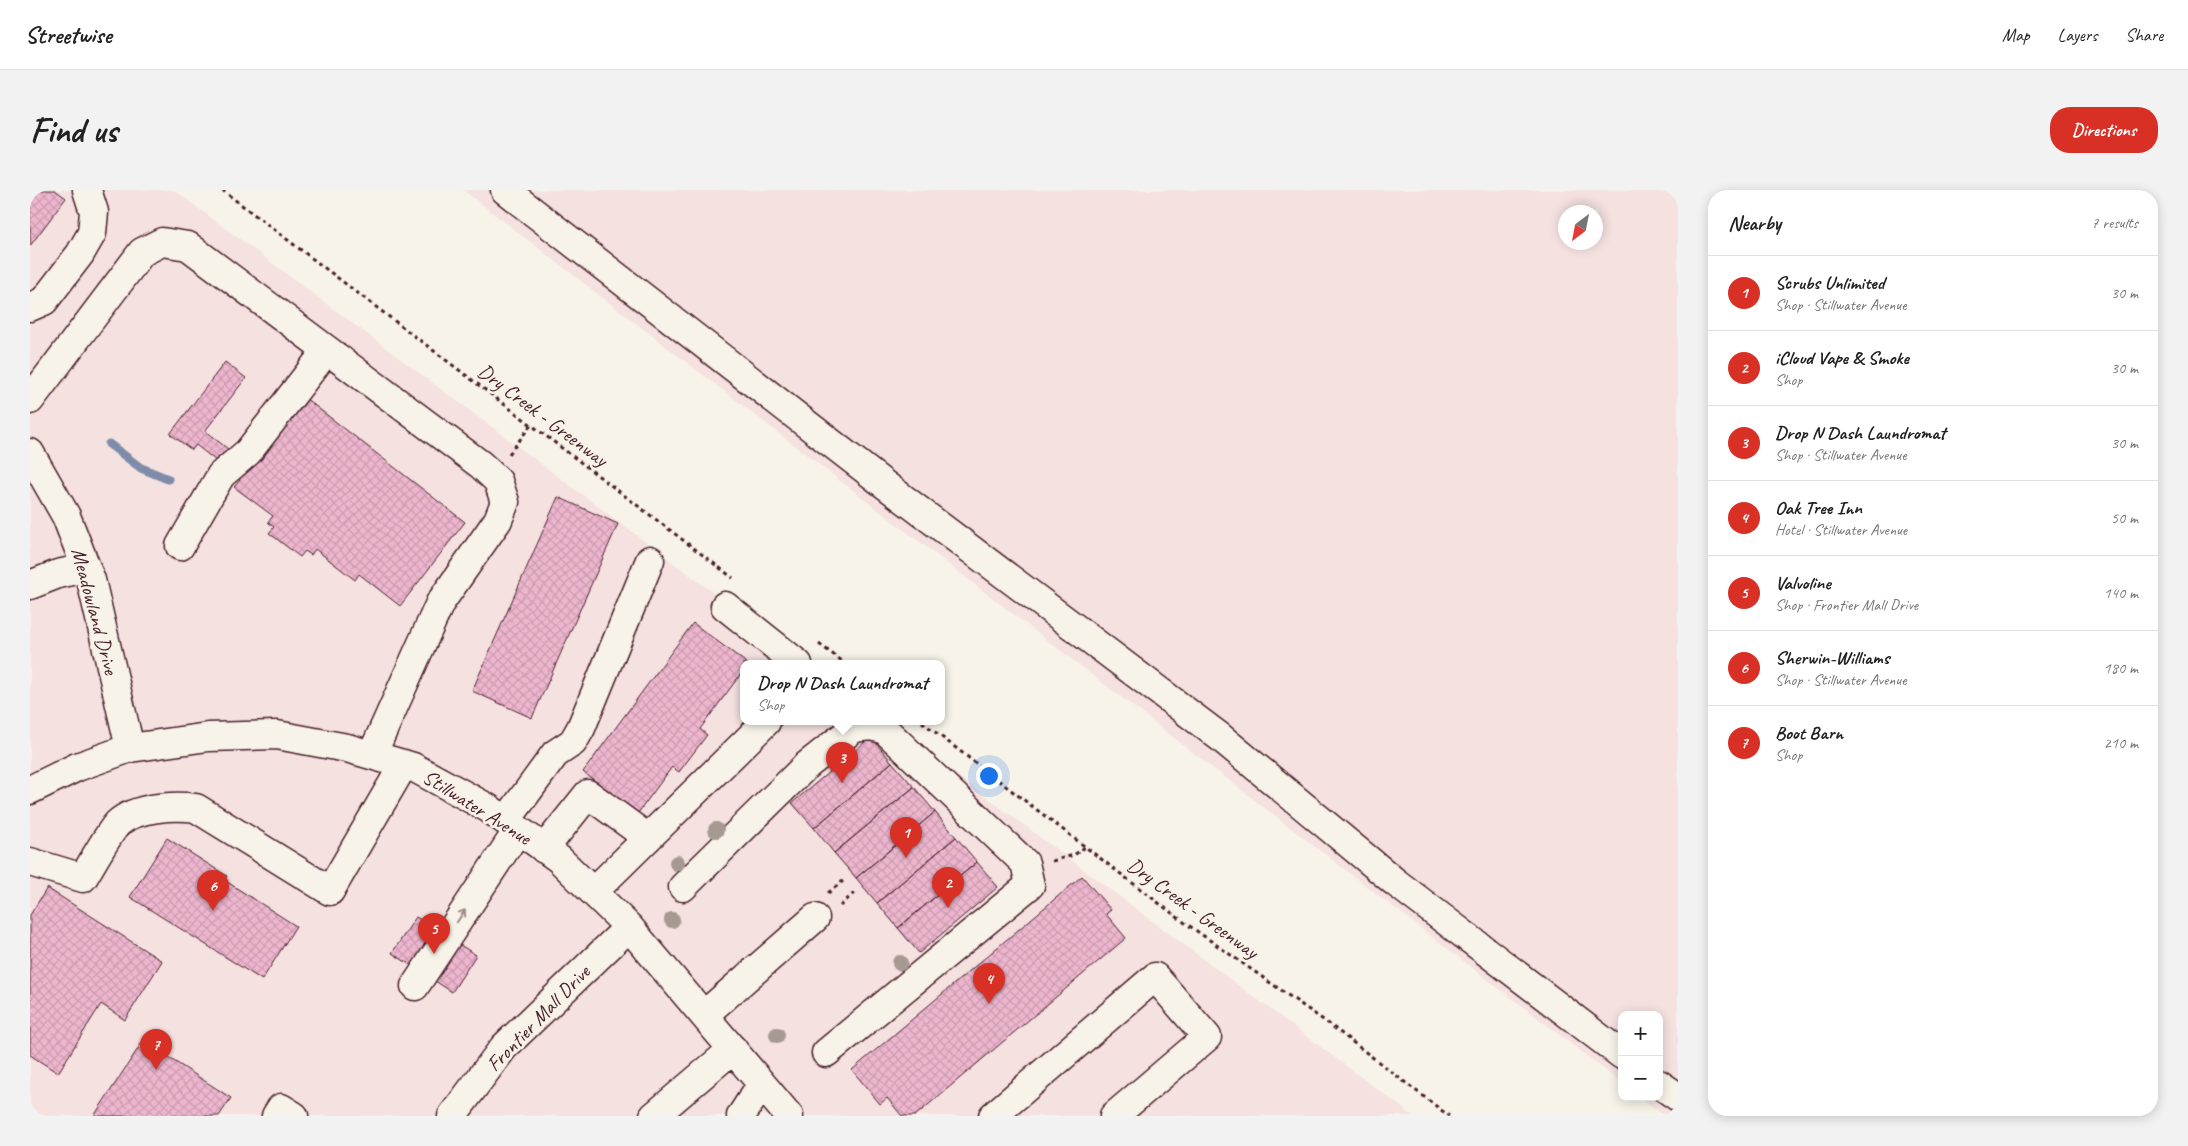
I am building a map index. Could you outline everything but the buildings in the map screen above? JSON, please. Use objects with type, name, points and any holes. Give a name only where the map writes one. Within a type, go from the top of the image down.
[{"type":"street","points":[[30,307],[44,301],[80,254],[92,233],[94,212],[87,190]]},
{"type":"street","points":[[505,190],[884,484],[1220,736],[1395,882],[1618,1053]]},
{"type":"street","points":[[30,400],[142,252],[162,242],[188,246],[498,480],[505,502],[498,520],[448,588],[372,755]]},
{"type":"street","points":[[180,546],[221,475],[248,452],[327,350]]},
{"type":"street","name":"Meadowland Drive","points":[[30,453],[66,516],[86,568],[130,748]]},
{"type":"street","points":[[415,986],[555,754],[573,742],[581,728],[650,560]]},
{"type":"street","points":[[30,584],[58,574],[86,568]]},
{"type":"street","points":[[725,606],[793,660]]},
{"type":"street","points":[[593,892],[763,725]]},
{"type":"street","points":[[683,887],[806,766],[854,728],[870,726],[884,729],[1025,863],[1030,885],[826,1053]]},
{"type":"street","name":"Stillwater Avenue","points":[[30,790],[77,767],[130,748],[208,737],[277,735],[347,748],[404,764],[488,808],[559,859],[630,927],[789,1116]]},
{"type":"street","points":[[30,862],[83,878],[118,822],[155,808],[177,805],[196,808],[330,891],[404,764]]},
{"type":"street","points":[[544,848],[588,794],[648,838]]},
{"type":"street","points":[[705,1014],[815,918]]},
{"type":"street","name":"Frontier Mall Drive","points":[[452,1116],[504,1047],[630,927]]},
{"type":"street","points":[[993,1116],[1155,977],[1206,1037],[1114,1116]]},
{"type":"street","points":[[654,1116],[733,1049]]},
{"type":"street","points":[[741,1116],[761,1085]]},
{"type":"street","points":[[1663,1087],[1678,1097]]},
{"type":"street","points":[[276,1116],[281,1108],[294,1116]]},
{"type":"path","name":"Dry Creek - Greenway","points":[[222,190],[736,580]]},
{"type":"path","points":[[493,476],[531,425]]},
{"type":"path","points":[[814,640],[841,660]]},
{"type":"path","name":"Dry Creek - Greenway","points":[[926,725],[1181,920],[1329,1024],[1449,1116]]},
{"type":"path","points":[[1026,868],[1063,856],[1074,856],[1085,846]]},
{"type":"shaded area","points":[[30,190],[174,190],[804,660],[740,660],[740,725],[890,725],[1413,1116],[30,1116]]},
{"type":"shaded area","points":[[463,190],[1678,190],[1678,1116],[1665,1116],[1645,1101],[1663,1101],[1663,1011],[1618,1011],[1618,1080]]},
{"type":"waterway","points":[[109,444],[141,468],[168,479]]},
{"type":"place","name":"Drop N Dash Laundromat","points":[[842,783]]},
{"type":"place","name":"Scrubs Unlimited","points":[[906,858]]},
{"type":"place","name":"iCloud Vape & Smoke","points":[[948,908]]},
{"type":"place","name":"Sherwin-Williams","points":[[213,911]]},
{"type":"place","name":"Valvoline","points":[[434,954]]},
{"type":"place","name":"Oak Tree Inn","points":[[989,1004]]},
{"type":"place","name":"Boot Barn","points":[[156,1070]]}]
